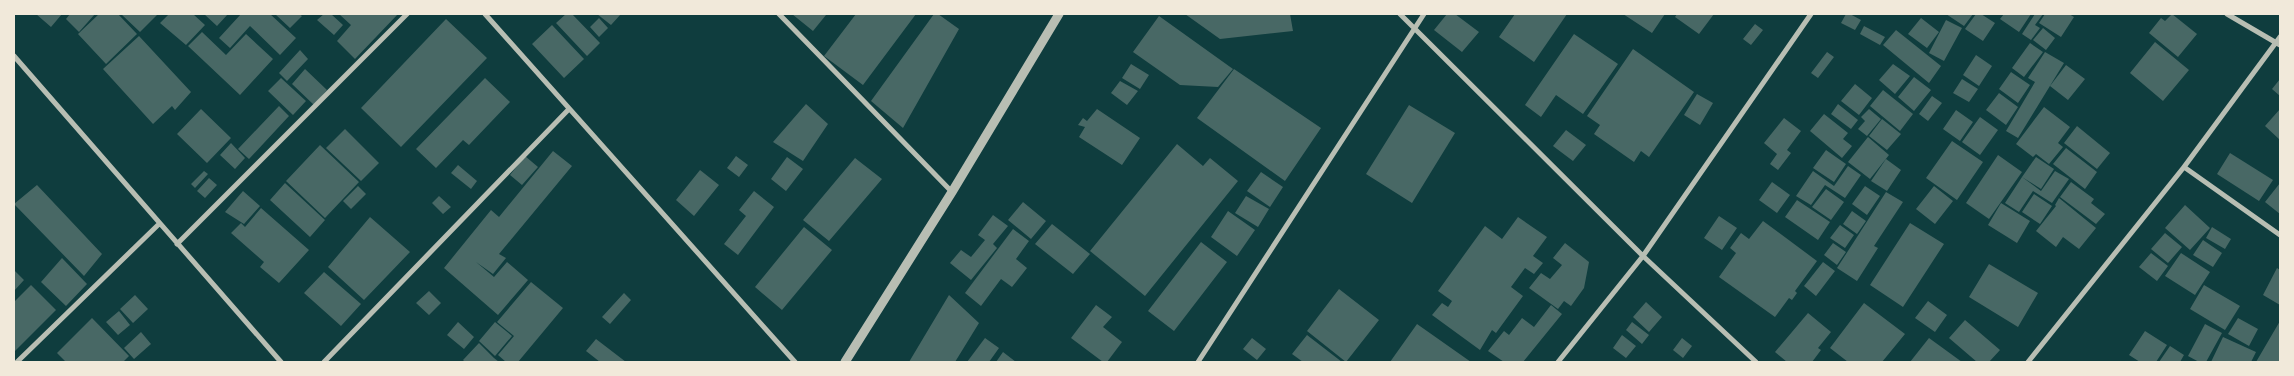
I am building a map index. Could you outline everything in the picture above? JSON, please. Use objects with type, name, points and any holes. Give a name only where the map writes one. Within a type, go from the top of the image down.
[{"type":"street","points":[[177,244],[407,14]]},
{"type":"street","points":[[485,14],[795,362]]},
{"type":"street","points":[[779,14],[952,192]]},
{"type":"street","points":[[845,362],[952,192],[1059,14]]},
{"type":"street","points":[[1400,14],[1643,256],[1756,362]]},
{"type":"street","points":[[1198,362],[1424,14]]},
{"type":"street","points":[[1558,362],[1643,256],[1811,14]]},
{"type":"street","points":[[2227,14],[2278,44]]},
{"type":"street","points":[[2028,362],[2184,167],[2278,44],[2280,37]]},
{"type":"street","points":[[14,56],[281,362]]},
{"type":"street","points":[[324,362],[569,109]]},
{"type":"street","points":[[2184,167],[2280,235]]},
{"type":"street","points":[[17,362],[159,224]]},
{"type":"building","points":[[36,14],[62,14],[51,27]]},
{"type":"building","points":[[70,14],[95,14],[79,32],[66,19]]},
{"type":"building","points":[[99,14],[118,14],[137,34],[106,64],[78,34]]},
{"type":"building","points":[[121,14],[158,14],[140,32]]},
{"type":"building","points":[[169,14],[193,14],[205,25],[186,45],[160,23]]},
{"type":"building","points":[[204,14],[228,14],[217,26]]},
{"type":"building","points":[[241,14],[270,14],[296,38],[280,55],[250,26],[230,48],[219,38]]},
{"type":"building","points":[[275,14],[299,14],[302,16],[290,28]]},
{"type":"building","points":[[324,14],[331,14],[343,25],[334,35],[317,20]]},
{"type":"building","points":[[339,14],[398,14],[355,59],[337,41],[351,25]]},
{"type":"building","points":[[566,14],[572,14],[600,43],[587,56],[556,23]]},
{"type":"building","points":[[597,14],[621,14],[611,25]]},
{"type":"building","points":[[792,14],[824,14],[826,15],[813,31]]},
{"type":"building","points":[[856,14],[916,14],[863,85],[824,56]]},
{"type":"building","points":[[934,14],[938,14],[959,29],[903,128],[871,101]]},
{"type":"building","points":[[1185,14],[1290,14],[1293,31],[1220,39]]},
{"type":"building","points":[[1447,14],[1455,14],[1479,32],[1462,52],[1434,30]]},
{"type":"building","points":[[1515,14],[1567,14],[1534,62],[1499,37]]},
{"type":"building","points":[[1623,14],[1665,14],[1652,33]]},
{"type":"building","points":[[1677,14],[1714,14],[1699,34],[1675,17]]},
{"type":"building","points":[[1846,14],[1861,20],[1855,30],[1841,23]]},
{"type":"building","points":[[1946,14],[1973,14],[1964,26]]},
{"type":"building","points":[[1976,14],[1981,14],[1995,23],[1983,41],[1965,29]]},
{"type":"building","points":[[2004,14],[2031,14],[2019,32],[2000,19]]},
{"type":"building","points":[[2035,14],[2043,14],[2035,25],[2040,28],[2031,40],[2022,34]]},
{"type":"building","points":[[2045,14],[2069,14],[2074,17],[2061,37],[2039,23]]},
{"type":"building","points":[[2172,14],[2197,34],[2178,57],[2149,33],[2161,18],[2165,21]]},
{"type":"building","points":[[1159,16],[1233,69],[1218,87],[1180,85],[1133,52]]},
{"type":"building","points":[[599,18],[608,28],[599,37],[590,27]]},
{"type":"building","points":[[1921,18],[1939,32],[1927,48],[1908,34]]},
{"type":"building","points":[[446,19],[487,58],[401,147],[361,108]]},
{"type":"building","points":[[1946,20],[1962,28],[1944,61],[1929,53]]},
{"type":"building","points":[[1755,24],[1763,30],[1751,45],[1743,39]]},
{"type":"building","points":[[552,25],[584,59],[564,78],[532,44]]},
{"type":"building","points":[[1864,26],[1885,37],[1880,45],[1860,34]]},
{"type":"building","points":[[2043,28],[2055,38],[2046,50],[2033,40]]},
{"type":"building","points":[[1896,30],[1941,66],[1929,83],[1883,45]]},
{"type":"building","points":[[202,32],[226,55],[246,34],[273,59],[240,95],[188,46]]},
{"type":"building","points":[[1574,34],[1618,64],[1583,114],[1556,95],[1541,117],[1525,105]]},
{"type":"building","points":[[139,36],[191,92],[175,110],[172,106],[153,124],[103,69]]},
{"type":"building","points":[[2155,42],[2189,70],[2163,101],[2130,73]]},
{"type":"building","points":[[2030,43],[2043,52],[2024,77],[2012,68]]},
{"type":"building","points":[[1633,49],[1694,92],[1649,157],[1641,151],[1634,162],[1594,134],[1600,125],[1587,116]]},
{"type":"building","points":[[300,50],[308,59],[287,81],[279,73]]},
{"type":"building","points":[[1827,52],[1834,57],[1818,78],[1811,73]]},
{"type":"building","points":[[2045,52],[2064,63],[2018,138],[2006,131],[2035,82],[2028,78]]},
{"type":"building","points":[[1976,55],[1992,66],[1979,86],[1963,75]]},
{"type":"building","points":[[1131,64],[1149,75],[1140,89],[1122,78]]},
{"type":"building","points":[[1893,64],[1910,76],[1895,94],[1879,80]]},
{"type":"building","points":[[2066,65],[2085,79],[2068,100],[2050,86]]},
{"type":"building","points":[[305,69],[327,90],[314,105],[292,84]]},
{"type":"building","points":[[1234,69],[1321,128],[1285,181],[1197,118]]},
{"type":"building","points":[[2011,72],[2030,85],[2018,103],[1999,89]]},
{"type":"building","points":[[1914,77],[1931,90],[1914,111],[1898,97]]},
{"type":"building","points":[[281,78],[306,101],[293,115],[268,91]]},
{"type":"building","points":[[485,78],[510,102],[469,145],[463,140],[436,168],[416,149]]},
{"type":"building","points":[[1962,79],[1978,89],[1969,102],[1953,93]]},
{"type":"building","points":[[2280,79],[2280,96],[2272,89]]},
{"type":"building","points":[[1120,81],[1138,91],[1127,105],[1111,93]]},
{"type":"building","points":[[1855,84],[1872,98],[1859,115],[1841,101]]},
{"type":"building","points":[[1883,90],[1913,114],[1900,131],[1870,106]]},
{"type":"building","points":[[1999,93],[2018,107],[2006,125],[1986,110]]},
{"type":"building","points":[[1697,94],[1713,103],[1700,125],[1684,115]]},
{"type":"building","points":[[1932,96],[1942,103],[1928,121],[1919,114]]},
{"type":"building","points":[[806,104],[828,124],[803,161],[773,142]]},
{"type":"building","points":[[1838,104],[1858,120],[1851,129],[1831,114]]},
{"type":"building","points":[[1409,105],[1455,133],[1412,203],[1366,174]]},
{"type":"building","points":[[279,106],[289,116],[249,159],[238,149]]},
{"type":"building","points":[[2044,107],[2070,127],[2058,143],[2063,147],[2049,164],[2036,154],[2033,157],[2016,144]]},
{"type":"building","points":[[201,109],[231,138],[207,163],[177,134]]},
{"type":"building","points":[[1097,109],[1140,138],[1122,165],[1079,137],[1085,127],[1078,125],[1083,118],[1087,121]]},
{"type":"building","points":[[1869,109],[1881,119],[1867,136],[1858,129],[1865,121],[1861,117]]},
{"type":"building","points":[[2280,109],[2280,140],[2265,126]]},
{"type":"building","points":[[1956,110],[1973,122],[1960,141],[1943,129]]},
{"type":"building","points":[[1824,114],[1848,133],[1843,139],[1852,146],[1842,158],[1810,131]]},
{"type":"building","points":[[1980,117],[1998,130],[1980,155],[1962,142]]},
{"type":"building","points":[[1784,118],[1801,131],[1787,150],[1791,153],[1778,170],[1770,164],[1777,154],[1764,143]]},
{"type":"building","points":[[1882,119],[1901,134],[1887,150],[1869,136]]},
{"type":"building","points":[[2077,126],[2110,153],[2097,169],[2064,143]]},
{"type":"building","points":[[345,129],[379,163],[361,181],[326,148]]},
{"type":"building","points":[[1566,130],[1586,145],[1573,161],[1553,146]]},
{"type":"building","points":[[1868,137],[1889,155],[1870,179],[1848,162]]},
{"type":"building","points":[[1952,141],[1983,162],[1957,200],[1926,178]]},
{"type":"building","points":[[231,143],[245,158],[235,169],[220,155]]},
{"type":"building","points":[[1177,144],[1203,166],[1210,158],[1238,181],[1145,296],[1090,251]]},
{"type":"building","points":[[320,145],[359,182],[325,218],[286,181]]},
{"type":"building","points":[[2066,148],[2097,172],[2085,189],[2053,164]]},
{"type":"building","points":[[1826,150],[1846,164],[1834,182],[1813,168]]},
{"type":"building","points":[[553,151],[572,166],[499,254],[506,258],[493,274],[476,262],[494,277],[507,262],[528,280],[498,315],[444,268],[491,210],[499,217]]},
{"type":"building","points":[[2230,153],[2273,180],[2259,201],[2217,174]]},
{"type":"building","points":[[1998,155],[2022,172],[1989,219],[1966,203]]},
{"type":"building","points":[[525,156],[538,167],[522,185],[510,175]]},
{"type":"building","points":[[736,156],[748,165],[739,177],[727,168]]},
{"type":"building","points":[[787,157],[803,169],[786,191],[771,179]]},
{"type":"building","points":[[2036,157],[2054,169],[2041,189],[2022,177]]},
{"type":"building","points":[[855,158],[882,179],[829,241],[803,220]]},
{"type":"building","points":[[1886,159],[1901,170],[1887,191],[1871,181]]},
{"type":"building","points":[[458,165],[477,181],[471,189],[451,173]]},
{"type":"building","points":[[1848,166],[1861,175],[1845,198],[1825,185],[1811,205],[1796,196],[1813,171],[1834,186]]},
{"type":"building","points":[[700,170],[719,185],[694,216],[676,200]]},
{"type":"building","points":[[204,171],[208,174],[195,188],[191,184]]},
{"type":"building","points":[[2055,171],[2069,179],[2052,203],[2033,191],[2019,212],[2005,203],[2022,177],[2041,191]]},
{"type":"building","points":[[1261,172],[1283,187],[1270,207],[1247,191]]},
{"type":"building","points":[[209,178],[217,185],[205,198],[197,191]]},
{"type":"building","points":[[1772,182],[1790,195],[1777,213],[1759,200]]},
{"type":"building","points":[[2071,182],[2094,199],[2091,203],[2105,214],[2096,224],[2060,197]]},
{"type":"building","points":[[285,183],[325,220],[310,237],[270,200]]},
{"type":"building","points":[[2280,183],[2280,214],[2265,202]]},
{"type":"building","points":[[37,185],[102,254],[84,276],[14,204]]},
{"type":"building","points":[[358,186],[366,194],[351,209],[343,201]]},
{"type":"building","points":[[1865,186],[1880,196],[1867,215],[1852,204]]},
{"type":"building","points":[[1934,186],[1953,201],[1935,224],[1916,209]]},
{"type":"building","points":[[1826,189],[1844,202],[1831,220],[1812,207]]},
{"type":"building","points":[[243,191],[260,206],[244,224],[225,212]]},
{"type":"building","points":[[754,191],[774,207],[738,255],[724,244],[746,216],[739,210]]},
{"type":"building","points":[[1886,192],[1903,202],[1874,246],[1878,248],[1857,281],[1837,268]]},
{"type":"building","points":[[2034,194],[2052,206],[2040,224],[2022,212]]},
{"type":"building","points":[[439,196],[451,207],[443,214],[432,203]]},
{"type":"building","points":[[1246,196],[1269,209],[1258,227],[1235,213]]},
{"type":"building","points":[[2059,198],[2096,228],[2079,249],[2063,237],[2056,247],[2036,231],[2056,206]]},
{"type":"building","points":[[1797,200],[1830,222],[1818,240],[1785,217]]},
{"type":"building","points":[[1023,202],[1046,221],[1031,239],[1008,220]]},
{"type":"building","points":[[2001,203],[2030,221],[2017,243],[1988,225]]},
{"type":"building","points":[[2185,205],[2210,228],[2190,250],[2165,228]]},
{"type":"building","points":[[261,208],[309,250],[279,283],[260,267],[264,262],[231,233],[241,223],[245,227]]},
{"type":"building","points":[[1228,211],[1255,230],[1237,256],[1211,237]]},
{"type":"building","points":[[1852,211],[1866,221],[1857,234],[1843,224]]},
{"type":"building","points":[[993,215],[1008,226],[993,244],[997,248],[971,280],[950,263],[961,250],[971,257],[985,240],[978,235]]},
{"type":"building","points":[[1719,216],[1737,228],[1722,250],[1704,238]]},
{"type":"building","points":[[370,217],[410,252],[364,300],[328,267]]},
{"type":"building","points":[[1518,217],[1547,237],[1533,256],[1543,263],[1534,274],[1525,268],[1511,287],[1523,296],[1496,333],[1492,330],[1480,350],[1432,315],[1442,303],[1448,307],[1452,301],[1438,291],[1485,226],[1502,239]]},
{"type":"building","points":[[1763,221],[1817,261],[1795,291],[1797,293],[1792,300],[1789,298],[1775,317],[1719,277],[1736,253],[1730,248],[1741,233],[1749,239]]},
{"type":"building","points":[[1910,223],[1944,244],[1903,307],[1870,285]]},
{"type":"building","points":[[1052,224],[1090,254],[1073,274],[1035,244]]},
{"type":"building","points":[[1840,225],[1854,235],[1845,248],[1830,238]]},
{"type":"building","points":[[804,227],[832,250],[782,310],[755,287]]},
{"type":"building","points":[[2212,227],[2231,239],[2225,249],[2206,238]]},
{"type":"building","points":[[1013,229],[1029,241],[1016,259],[1027,268],[1012,287],[1001,279],[981,306],[965,293]]},
{"type":"building","points":[[2165,233],[2182,247],[2168,263],[2151,249]]},
{"type":"building","points":[[2203,240],[2222,253],[2213,267],[2193,255]]},
{"type":"building","points":[[1201,242],[1227,262],[1174,331],[1148,311]]},
{"type":"building","points":[[1565,243],[1589,262],[1584,288],[1571,306],[1564,301],[1558,309],[1529,288],[1541,273],[1550,279],[1562,265],[1553,258]]},
{"type":"building","points":[[1833,243],[1846,252],[1837,265],[1824,255]]},
{"type":"building","points":[[2151,253],[2168,266],[2157,281],[2139,267]]},
{"type":"building","points":[[2181,253],[2210,272],[2195,295],[2165,276]]},
{"type":"building","points":[[62,258],[87,284],[66,306],[41,282]]},
{"type":"building","points":[[1823,262],[1835,271],[1816,296],[1804,286]]},
{"type":"building","points":[[1989,264],[2038,293],[2018,327],[1969,297]]},
{"type":"building","points":[[2277,268],[2280,270],[2280,305],[2263,295]]},
{"type":"building","points":[[14,270],[24,280],[14,291]]},
{"type":"building","points":[[324,272],[361,304],[341,326],[304,293]]},
{"type":"building","points":[[531,282],[563,308],[518,362],[506,362],[498,355],[514,336],[497,322]]},
{"type":"building","points":[[31,285],[56,310],[14,352],[14,302]]},
{"type":"building","points":[[2204,285],[2240,306],[2225,330],[2190,309]]},
{"type":"building","points":[[1339,289],[1379,320],[1346,362],[1307,331]]},
{"type":"building","points":[[429,291],[441,303],[429,315],[416,303]]},
{"type":"building","points":[[624,293],[631,300],[610,324],[602,317]]},
{"type":"building","points":[[135,295],[148,309],[133,323],[120,309]]},
{"type":"building","points":[[949,295],[979,323],[955,362],[909,362]]},
{"type":"building","points":[[1928,301],[1947,315],[1935,332],[1915,318]]},
{"type":"building","points":[[1646,302],[1662,317],[1649,332],[1633,317]]},
{"type":"building","points":[[1864,303],[1905,334],[1882,362],[1848,362],[1830,348]]},
{"type":"building","points":[[1096,305],[1112,317],[1103,327],[1122,342],[1107,362],[1103,362],[1071,338]]},
{"type":"building","points":[[1551,305],[1562,314],[1523,362],[1504,362],[1488,351],[1504,331],[1509,335],[1522,318],[1534,327]]},
{"type":"building","points":[[119,311],[130,325],[118,335],[106,322]]},
{"type":"building","points":[[1808,313],[1831,332],[1818,348],[1821,350],[1812,362],[1787,362],[1775,352]]},
{"type":"building","points":[[92,318],[129,356],[123,362],[66,362],[57,353]]},
{"type":"building","points":[[2238,318],[2258,329],[2249,346],[2228,334]]},
{"type":"building","points":[[1965,320],[2000,350],[1989,362],[1977,362],[1949,338]]},
{"type":"building","points":[[2280,321],[2280,362],[2256,362]]},
{"type":"building","points":[[458,322],[474,337],[464,349],[447,335]]},
{"type":"building","points":[[495,322],[512,336],[495,356],[479,341]]},
{"type":"building","points":[[1632,322],[1649,335],[1642,344],[1626,330]]},
{"type":"building","points":[[1417,324],[1471,362],[1390,362]]},
{"type":"building","points":[[2205,324],[2222,333],[2206,362],[2199,362],[2188,356]]},
{"type":"building","points":[[2145,331],[2167,345],[2156,362],[2140,362],[2129,355]]},
{"type":"building","points":[[141,332],[151,344],[134,359],[124,348]]},
{"type":"building","points":[[1307,335],[1342,362],[1303,362],[1292,354]]},
{"type":"building","points":[[1622,335],[1636,346],[1626,358],[1613,348]]},
{"type":"building","points":[[2223,337],[2256,352],[2251,362],[2211,362]]},
{"type":"building","points":[[985,338],[999,348],[989,362],[967,362]]},
{"type":"building","points":[[1252,338],[1266,349],[1257,360],[1243,349]]},
{"type":"building","points":[[1682,338],[1692,346],[1683,358],[1673,350]]},
{"type":"building","points":[[1929,338],[1962,362],[1910,362]]},
{"type":"building","points":[[596,339],[626,362],[600,362],[586,351]]},
{"type":"building","points":[[479,343],[499,362],[465,362],[463,360]]},
{"type":"building","points":[[2170,346],[2184,355],[2180,362],[2159,362]]},
{"type":"building","points":[[1003,352],[1016,362],[996,362]]}]
